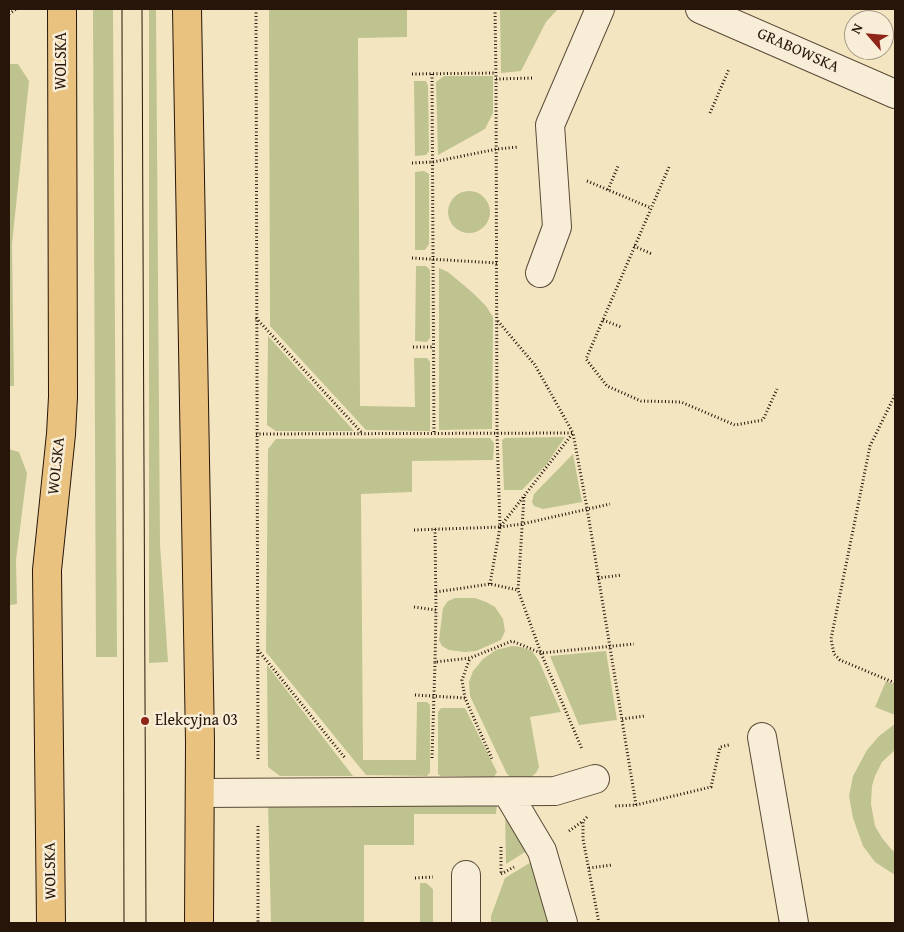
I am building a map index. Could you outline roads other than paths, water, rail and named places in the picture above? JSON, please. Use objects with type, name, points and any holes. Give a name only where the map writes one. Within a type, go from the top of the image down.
[{"type":"main road","name":"WOLSKA","points":[[51,923],[47,570],[63,396],[62,9]]},
{"type":"main road","points":[[187,9],[200,794],[200,923]]},
{"type":"street","points":[[540,273],[557,227],[550,125],[600,9]]},
{"type":"street","name":"GRABOWSKA","points":[[700,9],[895,94]]},
{"type":"street","points":[[762,736],[794,923]]},
{"type":"street","points":[[200,794],[507,792],[555,790],[595,779]]},
{"type":"street","points":[[507,792],[542,850],[563,923]]},
{"type":"street","points":[[466,874],[466,923]]},
{"type":"tram line","points":[[122,9],[124,923]]},
{"type":"tram line","points":[[142,9],[146,923]]},
{"type":"place","name":"Elekcyjna 03","points":[[145,721]]}]
